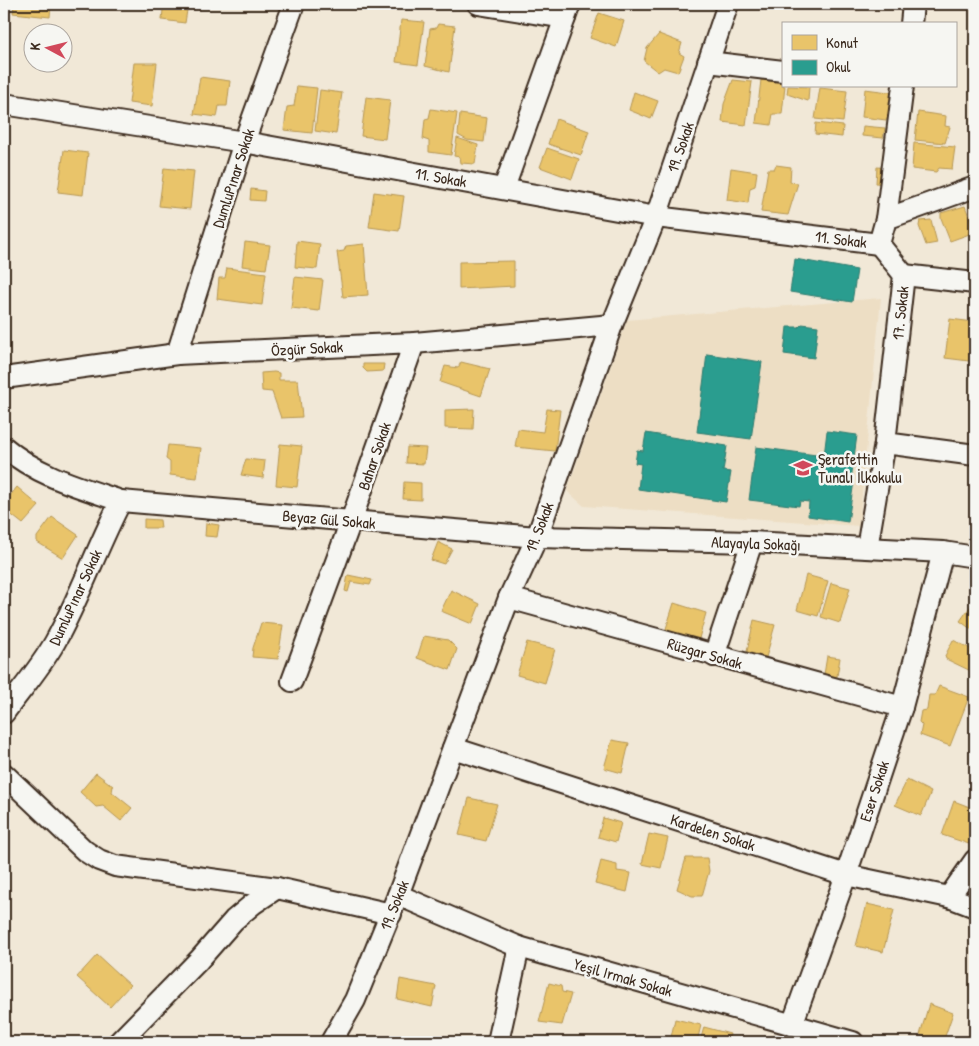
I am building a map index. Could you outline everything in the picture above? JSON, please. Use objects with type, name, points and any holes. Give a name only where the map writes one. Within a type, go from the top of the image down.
[{"type":"street","name":"DumluPınar Sokak","points":[[177,354],[244,142],[294,4]]},
{"type":"street","points":[[478,4],[568,11],[504,188]]},
{"type":"street","name":"19. Sokak","points":[[332,1042],[355,1000],[394,905],[509,598],[537,537],[612,325],[656,217],[728,4]]},
{"type":"street","points":[[911,22],[913,4]]},
{"type":"street","points":[[708,62],[782,71]]},
{"type":"street","points":[[879,244],[886,219],[903,88]]},
{"type":"street","name":"11. Sokak","points":[[4,104],[244,142],[656,217],[879,244]]},
{"type":"street","points":[[886,219],[975,187]]},
{"type":"street","name":"17. Sokak","points":[[867,548],[885,443],[904,275],[879,244]]},
{"type":"street","points":[[904,275],[975,283]]},
{"type":"street","name":"Özgür Sokak","points":[[4,378],[177,354],[414,343],[612,325]]},
{"type":"street","name":"Bahar Sokak","points":[[292,680],[352,521],[414,343]]},
{"type":"street","points":[[885,443],[975,455]]},
{"type":"street","name":"Beyaz Gül Sokak","points":[[4,447],[43,474],[64,483],[120,501],[537,537]]},
{"type":"street","name":"DumluPınar Sokak","points":[[4,713],[54,645],[72,610],[120,501]]},
{"type":"street","name":"Alayayla Sokağı","points":[[537,537],[752,542],[943,552],[975,557]]},
{"type":"street","points":[[714,656],[752,542]]},
{"type":"street","name":"Eser Sokak","points":[[792,1025],[846,875],[902,707],[943,552]]},
{"type":"street","name":"Rüzgar Sokak","points":[[509,598],[902,707]]},
{"type":"street","name":"Kardelen Sokak","points":[[453,748],[846,875],[949,897],[975,907]]},
{"type":"street","name":"Yeşil Irmak Sokak","points":[[4,774],[84,851],[99,860],[115,866],[394,905],[519,947],[853,1042]]},
{"type":"street","points":[[949,897],[975,860]]},
{"type":"street","points":[[119,1042],[234,920],[277,888]]},
{"type":"street","points":[[498,1042],[519,947]]},
{"type":"shaded area","points":[[881,298],[859,526],[584,506],[567,491],[627,320]]},
{"type":"building: Konut","points":[[14,4],[51,4],[50,17],[13,13]]},
{"type":"building: Konut","points":[[84,4],[110,4],[109,9],[84,6]]},
{"type":"building: Konut","points":[[159,4],[188,4],[185,23],[162,20],[163,10],[158,9]]},
{"type":"building: Konut","points":[[854,4],[892,4],[891,8]]},
{"type":"building: Konut","points":[[599,13],[624,21],[616,47],[590,38]]},
{"type":"building: Konut","points":[[401,20],[424,22],[418,65],[396,62]]},
{"type":"building: Konut","points":[[438,24],[455,26],[449,72],[425,66],[430,29],[436,28]]},
{"type":"building: Konut","points":[[659,34],[682,43],[679,53],[684,56],[678,72],[664,68],[658,72],[644,61],[647,48]]},
{"type":"building: Konut","points":[[134,63],[157,63],[152,106],[129,103]]},
{"type":"building: Konut","points":[[200,77],[230,81],[227,106],[219,106],[217,117],[194,114]]},
{"type":"building: Konut","points":[[733,80],[752,82],[746,125],[722,122],[724,104]]},
{"type":"building: Konut","points":[[761,80],[782,83],[782,88],[785,88],[782,114],[773,114],[771,125],[756,123]]},
{"type":"building: Konut","points":[[297,86],[317,88],[312,133],[284,130],[287,107],[294,106]]},
{"type":"building: Konut","points":[[788,88],[809,88],[808,101],[787,94]]},
{"type":"building: Konut","points":[[820,88],[847,91],[843,122],[815,119]]},
{"type":"building: Konut","points":[[865,89],[897,93],[894,121],[862,117]]},
{"type":"building: Konut","points":[[320,90],[342,93],[336,134],[315,131]]},
{"type":"building: Konut","points":[[634,92],[658,101],[651,119],[629,110]]},
{"type":"building: Konut","points":[[366,97],[390,100],[385,139],[361,136]]},
{"type":"building: Konut","points":[[431,109],[457,113],[451,155],[429,152],[429,141],[423,139],[425,119],[429,118]]},
{"type":"building: Konut","points":[[918,112],[946,116],[945,126],[950,127],[945,143],[915,140]]},
{"type":"building: Konut","points":[[460,114],[487,118],[484,142],[467,140],[458,135]]},
{"type":"building: Konut","points":[[556,119],[589,131],[581,155],[548,144]]},
{"type":"building: Konut","points":[[816,123],[843,126],[842,137],[815,134]]},
{"type":"building: Konut","points":[[863,126],[885,128],[883,138],[862,136]]},
{"type":"building: Konut","points":[[457,138],[478,145],[475,164],[461,163],[460,157],[454,156]]},
{"type":"building: Konut","points":[[914,143],[955,147],[952,169],[939,168],[936,172],[912,169]]},
{"type":"building: Konut","points":[[547,148],[579,159],[572,179],[540,167]]},
{"type":"building: Konut","points":[[64,150],[88,153],[83,195],[58,192]]},
{"type":"building: Konut","points":[[776,165],[791,167],[790,182],[798,183],[788,215],[761,212],[768,169],[774,169]]},
{"type":"building: Konut","points":[[877,167],[887,168],[885,184],[876,183]]},
{"type":"building: Konut","points":[[164,168],[194,171],[190,209],[159,206]]},
{"type":"building: Konut","points":[[731,168],[757,172],[755,186],[750,188],[748,203],[727,200]]},
{"type":"building: Konut","points":[[251,189],[265,191],[264,201],[250,200]]},
{"type":"building: Konut","points":[[374,192],[404,196],[399,231],[369,227]]},
{"type":"building: Konut","points":[[965,206],[975,232],[950,241],[941,218],[941,213]]},
{"type":"building: Konut","points":[[931,220],[937,243],[926,245],[919,226],[920,221]]},
{"type":"building: Konut","points":[[297,241],[320,244],[317,269],[295,267]]},
{"type":"building: Konut","points":[[245,242],[270,245],[266,269],[242,266]]},
{"type":"building: Konut","points":[[364,244],[368,295],[343,297],[337,252],[344,251],[346,246]]},
{"type":"building: Konut","points":[[514,261],[514,286],[459,289],[459,262]]},
{"type":"building: Konut","points":[[227,268],[266,273],[262,305],[217,299],[219,278],[225,278]]},
{"type":"building: Konut","points":[[295,277],[323,280],[319,311],[291,308]]},
{"type":"building: Konut","points":[[950,319],[974,322],[969,361],[945,358]]},
{"type":"building: Konut","points":[[461,362],[490,369],[481,396],[440,382],[445,366],[458,368]]},
{"type":"building: Konut","points":[[363,364],[384,364],[383,371],[367,372],[363,368]]},
{"type":"building: Konut","points":[[261,373],[279,373],[279,380],[298,380],[302,417],[281,418],[272,392],[262,391]]},
{"type":"building: Konut","points":[[474,409],[473,429],[445,428],[445,410]]},
{"type":"building: Konut","points":[[547,409],[560,410],[555,451],[515,447],[518,429],[543,432]]},
{"type":"building: Konut","points":[[280,444],[302,446],[297,487],[276,485]]},
{"type":"building: Konut","points":[[168,445],[201,448],[197,478],[170,475],[170,462],[166,459]]},
{"type":"building: Konut","points":[[407,447],[426,448],[424,464],[406,463]]},
{"type":"building: Konut","points":[[246,459],[265,461],[263,478],[241,475]]},
{"type":"building: Konut","points":[[404,482],[421,483],[421,500],[403,499]]},
{"type":"building: Konut","points":[[17,487],[39,506],[23,524],[4,509],[4,503]]},
{"type":"building: Konut","points":[[52,517],[78,535],[63,558],[37,542],[37,537]]},
{"type":"building: Konut","points":[[144,519],[160,520],[161,528],[144,528]]},
{"type":"building: Konut","points":[[206,523],[219,525],[217,537],[205,536]]},
{"type":"building: Konut","points":[[438,542],[452,549],[444,564],[431,560]]},
{"type":"building: Konut","points":[[348,575],[372,580],[370,585],[351,582],[348,592],[345,591]]},
{"type":"building: Konut","points":[[806,575],[828,581],[818,616],[797,610]]},
{"type":"building: Konut","points":[[831,583],[850,588],[840,623],[821,617]]},
{"type":"building: Konut","points":[[451,590],[480,604],[472,624],[441,611]]},
{"type":"building: Konut","points":[[975,600],[975,632],[960,621]]},
{"type":"building: Konut","points":[[674,603],[706,613],[698,642],[665,632]]},
{"type":"building: Konut","points":[[754,620],[775,625],[765,661],[746,656]]},
{"type":"building: Konut","points":[[261,623],[283,625],[278,659],[252,657]]},
{"type":"building: Konut","points":[[424,636],[448,640],[457,649],[450,670],[417,658]]},
{"type":"building: Konut","points":[[953,640],[975,651],[975,673],[946,659],[945,656]]},
{"type":"building: Konut","points":[[527,642],[555,649],[545,683],[517,675]]},
{"type":"building: Konut","points":[[827,656],[840,658],[836,682],[823,681]]},
{"type":"building: Konut","points":[[939,686],[969,697],[950,746],[920,735],[922,725],[919,722],[921,711],[927,710],[929,695],[935,695]]},
{"type":"building: Konut","points":[[612,740],[629,743],[622,773],[604,768]]},
{"type":"building: Konut","points":[[96,773],[113,786],[112,792],[132,808],[121,821],[103,806],[96,807],[80,792]]},
{"type":"building: Konut","points":[[907,780],[931,792],[921,816],[895,805]]},
{"type":"building: Konut","points":[[469,798],[497,804],[486,841],[459,835]]},
{"type":"building: Konut","points":[[954,801],[975,809],[975,827],[969,844],[942,835]]},
{"type":"building: Konut","points":[[603,818],[621,823],[616,842],[598,837]]},
{"type":"building: Konut","points":[[649,834],[668,838],[661,868],[642,864]]},
{"type":"building: Konut","points":[[686,858],[707,858],[709,871],[702,896],[692,896],[677,889]]},
{"type":"building: Konut","points":[[601,861],[617,865],[617,871],[631,873],[627,892],[595,884]]},
{"type":"building: Konut","points":[[867,904],[894,910],[883,952],[856,946]]},
{"type":"building: Konut","points":[[975,919],[975,931],[970,928]]},
{"type":"building: Konut","points":[[97,955],[130,985],[110,1007],[77,977]]},
{"type":"building: Konut","points":[[400,979],[436,986],[432,1007],[397,999]]},
{"type":"building: Konut","points":[[549,983],[561,986],[562,992],[571,994],[562,1025],[539,1022]]},
{"type":"building: Konut","points":[[929,1004],[953,1013],[943,1042],[935,1042],[920,1035]]},
{"type":"building: Konut","points":[[675,1019],[701,1025],[697,1042],[670,1042]]},
{"type":"building: Konut","points":[[704,1027],[730,1034],[728,1042],[700,1042]]},
{"type":"building: Okul","points":[[795,259],[857,270],[852,302],[790,292]]},
{"type":"building: Okul","points":[[802,324],[818,326],[814,358],[784,354],[787,327],[799,327]]},
{"type":"building: Okul","points":[[707,354],[762,362],[751,439],[697,432]]},
{"type":"building: Okul","name":"Şerafettin Tunalı İlkokulu","points":[[827,431],[857,435],[851,480],[854,481],[848,522],[808,516],[809,502],[800,501],[799,506],[749,500],[756,447],[824,456]]},
{"type":"building: Okul","points":[[646,433],[727,446],[723,471],[731,472],[726,502],[638,489],[641,464],[635,463],[637,450],[643,451]]},
{"type":"place","name":"Şerafettin Tunalı İlkokulu","points":[[803,468]]}]
